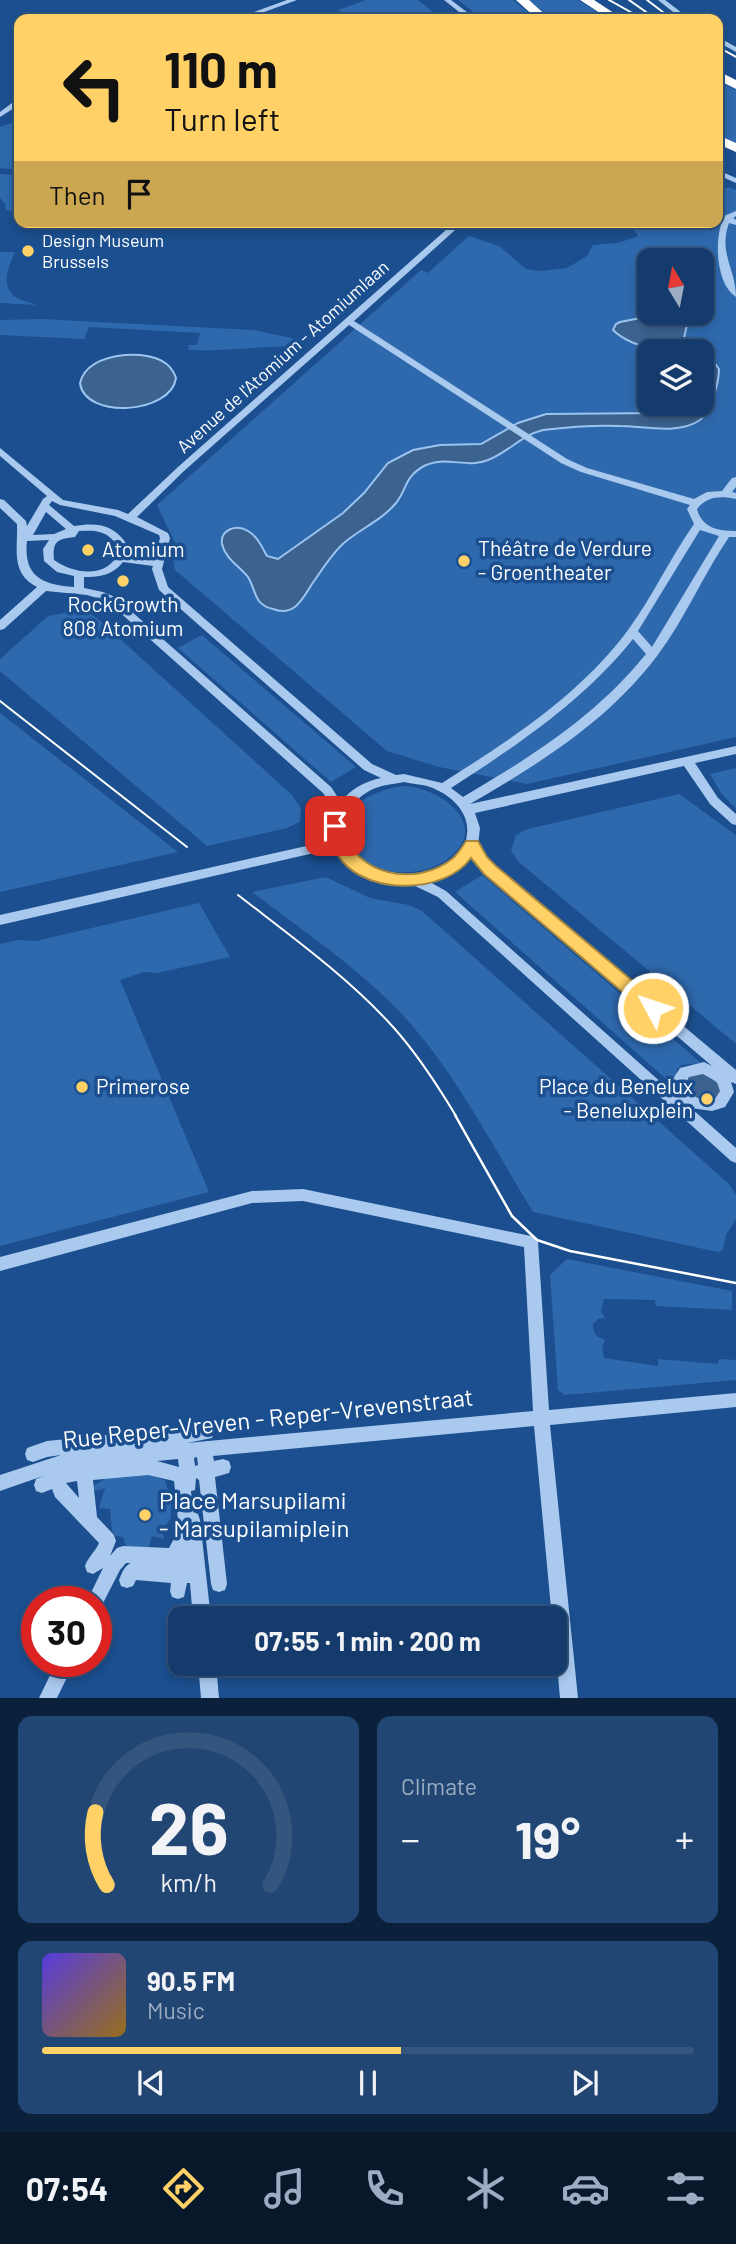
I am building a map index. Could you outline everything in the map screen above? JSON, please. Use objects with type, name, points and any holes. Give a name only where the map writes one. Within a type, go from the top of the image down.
[{"type":"highway","points":[[522,0],[538,14]]},
{"type":"highway","points":[[586,0],[609,14]]},
{"type":"street","points":[[253,14],[293,0]]},
{"type":"street","points":[[447,0],[465,14]]},
{"type":"street","points":[[661,0],[679,14]]},
{"type":"street","points":[[732,214],[729,221],[736,223]]},
{"type":"street","points":[[732,214],[720,233],[720,249],[736,294]]},
{"type":"street","name":"Avenue de l'Atomium - Atomiumlaan","points":[[130,518],[181,469],[453,228]]},
{"type":"street","points":[[348,321],[548,451],[584,470],[695,503]]},
{"type":"street","points":[[0,451],[48,500],[71,534]]},
{"type":"street","points":[[731,534],[712,532],[699,524],[692,513],[695,503],[708,495],[731,495],[736,480]]},
{"type":"street","points":[[48,500],[106,510],[165,535],[158,569],[161,584],[206,628],[368,767],[393,779]]},
{"type":"street","points":[[48,500],[26,538],[56,537],[87,527],[105,529],[116,535],[123,546]]},
{"type":"street","points":[[0,502],[23,526],[21,560],[29,575],[44,587],[92,591],[111,600],[327,790],[340,810]]},
{"type":"street","points":[[444,787],[510,744],[569,698],[604,666],[632,632],[672,563],[699,524]]},
{"type":"street","points":[[467,806],[526,766],[609,700],[652,653],[702,568],[731,534]]},
{"type":"street","points":[[56,537],[48,549],[49,561],[61,570],[79,574],[105,569],[120,558],[156,563]]},
{"type":"street","points":[[79,574],[79,589]]},
{"type":"street","points":[[0,626],[44,587]]},
{"type":"street","points":[[632,632],[652,653]]},
{"type":"street","points":[[467,806],[736,750]]},
{"type":"street","points":[[687,761],[714,801],[736,821]]},
{"type":"street","points":[[416,778],[444,787],[467,806],[475,828],[472,845],[460,862],[451,869],[415,880],[390,879],[367,872],[349,859],[338,843],[335,826],[340,810],[361,789],[393,779],[416,778]]},
{"type":"street","points":[[0,920],[338,843]]},
{"type":"street","points":[[472,845],[490,870],[736,1078]]},
{"type":"street","points":[[415,880],[442,894],[736,1157]]},
{"type":"street","points":[[705,1068],[720,1073],[727,1092],[720,1103],[699,1107],[684,1102],[678,1082],[684,1072],[705,1068]]},
{"type":"street","points":[[0,1264],[253,1196],[272,1194],[329,1199],[531,1242],[543,1417],[569,1698]]},
{"type":"street","name":"Rue Reper-Vreven - Reper-Vrevenstraat","points":[[0,1483],[62,1462],[736,1400]]},
{"type":"street","points":[[185,1450],[201,1606]]},
{"type":"street","points":[[203,1452],[214,1576]]},
{"type":"street","points":[[47,1466],[203,1452],[223,1466]]},
{"type":"street","points":[[47,1466],[67,1474],[148,1467],[181,1475],[187,1531],[177,1547]]},
{"type":"street","points":[[47,1466],[61,1491],[108,1541],[114,1567],[181,1577]]},
{"type":"street","points":[[84,1472],[89,1520]]},
{"type":"street","points":[[103,1586],[114,1564],[123,1554],[167,1557],[196,1553]]},
{"type":"street","points":[[208,1676],[210,1698]]},
{"type":"street","points":[[48,1698],[58,1677]]},
{"type":"shaded area","points":[[366,0],[418,0],[434,13],[348,14],[338,10]]},
{"type":"shaded area","points":[[458,0],[513,0],[530,14],[476,14]]},
{"type":"shaded area","points":[[529,0],[578,0],[600,14],[545,14]]},
{"type":"shaded area","points":[[723,84],[736,90],[736,143],[723,136]]},
{"type":"shaded area","points":[[14,122],[14,169],[0,168],[0,127]]},
{"type":"shaded area","points":[[0,174],[14,175],[14,211],[6,210],[0,198]]},
{"type":"shaded area","points":[[728,187],[736,190],[736,737],[527,784],[439,767],[387,751],[175,570],[173,561],[176,545],[157,505],[421,270],[428,273],[469,236],[499,246],[526,269],[541,271],[567,268],[587,256],[593,245],[618,243],[638,236],[633,228],[723,228],[723,190]]},
{"type":"shaded area","points":[[0,252],[15,252],[7,273],[10,291],[21,300],[35,305],[0,303]]},
{"type":"shaded area","points":[[41,319],[254,330],[305,341],[298,346],[188,350],[189,345],[197,345],[200,333],[89,327],[84,339],[0,335],[0,320]]},
{"type":"shaded area","points":[[637,319],[637,326],[687,326],[685,339],[637,339],[637,344],[613,330],[620,322]]},
{"type":"shaded area","points":[[125,355],[148,356],[168,365],[176,378],[171,390],[160,399],[128,408],[96,403],[85,395],[80,383],[86,370],[104,359]]},
{"type":"shaded area","points":[[714,362],[719,369],[714,395]]},
{"type":"shaded area","points":[[546,414],[704,416],[692,425],[661,429],[601,426],[543,430],[488,460],[472,463],[440,462],[424,466],[413,475],[400,498],[390,509],[340,546],[297,606],[287,611],[271,609],[260,602],[248,577],[224,549],[222,539],[226,531],[239,528],[254,536],[267,556],[278,559],[343,513],[364,493],[388,463],[413,450],[440,445],[481,444],[518,423]]},
{"type":"shaded area","points":[[74,611],[87,612],[97,618],[292,795],[301,808],[300,822],[287,828],[207,846],[0,671],[0,659],[48,616]]},
{"type":"shaded area","points":[[202,635],[356,767],[331,782],[178,648]]},
{"type":"shaded area","points":[[0,713],[178,852],[0,892]]},
{"type":"shaded area","points":[[736,768],[736,809],[721,793],[710,774]]},
{"type":"shaded area","points":[[405,786],[418,788],[445,800],[463,820],[465,832],[461,844],[450,857],[427,869],[413,872],[373,866],[353,849],[346,836],[350,813],[358,804],[380,791]]},
{"type":"shaded area","points":[[679,794],[736,835],[736,1044],[519,862],[511,851],[516,835],[528,829]]},
{"type":"shaded area","points":[[482,875],[701,1063],[682,1065],[677,1069],[674,1086],[455,892]]},
{"type":"shaded area","points":[[326,877],[370,898],[409,905],[422,911],[729,1184],[736,1195],[736,1219],[726,1235],[723,1250],[718,1252],[533,1212],[469,1104],[414,1028],[360,975],[252,892]]},
{"type":"shaded area","name":"Primerose","points":[[199,903],[230,957],[157,973],[144,972],[120,980],[209,1192],[0,1246],[0,944],[19,940],[36,941]]},
{"type":"shaded area","points":[[707,1072],[723,1087],[720,1098],[705,1104],[683,1090],[688,1074]]},
{"type":"shaded area","points":[[567,1259],[732,1291],[732,1310],[656,1306],[655,1300],[604,1299],[601,1311],[605,1318],[598,1319],[593,1327],[596,1335],[605,1340],[602,1346],[604,1358],[658,1366],[658,1359],[718,1364],[719,1359],[736,1360],[736,1380],[565,1395],[558,1390],[550,1275]]},
{"type":"shaded area","points":[[146,1474],[165,1480],[171,1500],[171,1518],[162,1530],[164,1539],[152,1536],[149,1547],[126,1547],[123,1537],[116,1536],[112,1531],[110,1509],[99,1508],[105,1488],[95,1491],[93,1486],[107,1478]]},
{"type":"tram line","points":[[609,0],[634,14]]},
{"type":"tram line","points":[[629,0],[649,14]]},
{"type":"tram line","points":[[647,0],[665,14]]},
{"type":"tram line","points":[[723,50],[736,57]]},
{"type":"tram line","points":[[0,701],[187,847]]},
{"type":"tram line","points":[[238,895],[319,958],[376,1009],[403,1038],[456,1116]]},
{"type":"tram line","points":[[455,1115],[512,1216],[537,1240],[570,1251],[736,1283]]},
{"type":"place","name":"Design Museum Brussels","points":[[28,251]]},
{"type":"place","name":"Atomium","points":[[88,550]]},
{"type":"place","name":"Théâtre de Verdure - Groentheater","points":[[464,561]]},
{"type":"place","name":"RockGrowth 808 Atomium","points":[[123,581]]},
{"type":"place","name":"Primerose","points":[[82,1087]]},
{"type":"place","name":"Place du Benelux - Beneluxplein","points":[[707,1099]]},
{"type":"place","name":"Place Marsupilami - Marsupilamiplein","points":[[145,1515]]},
{"type":"route","points":[[335,826],[338,843],[349,859],[367,872],[390,879],[415,880],[440,874],[460,862],[472,845],[490,870],[653,1008]]}]
